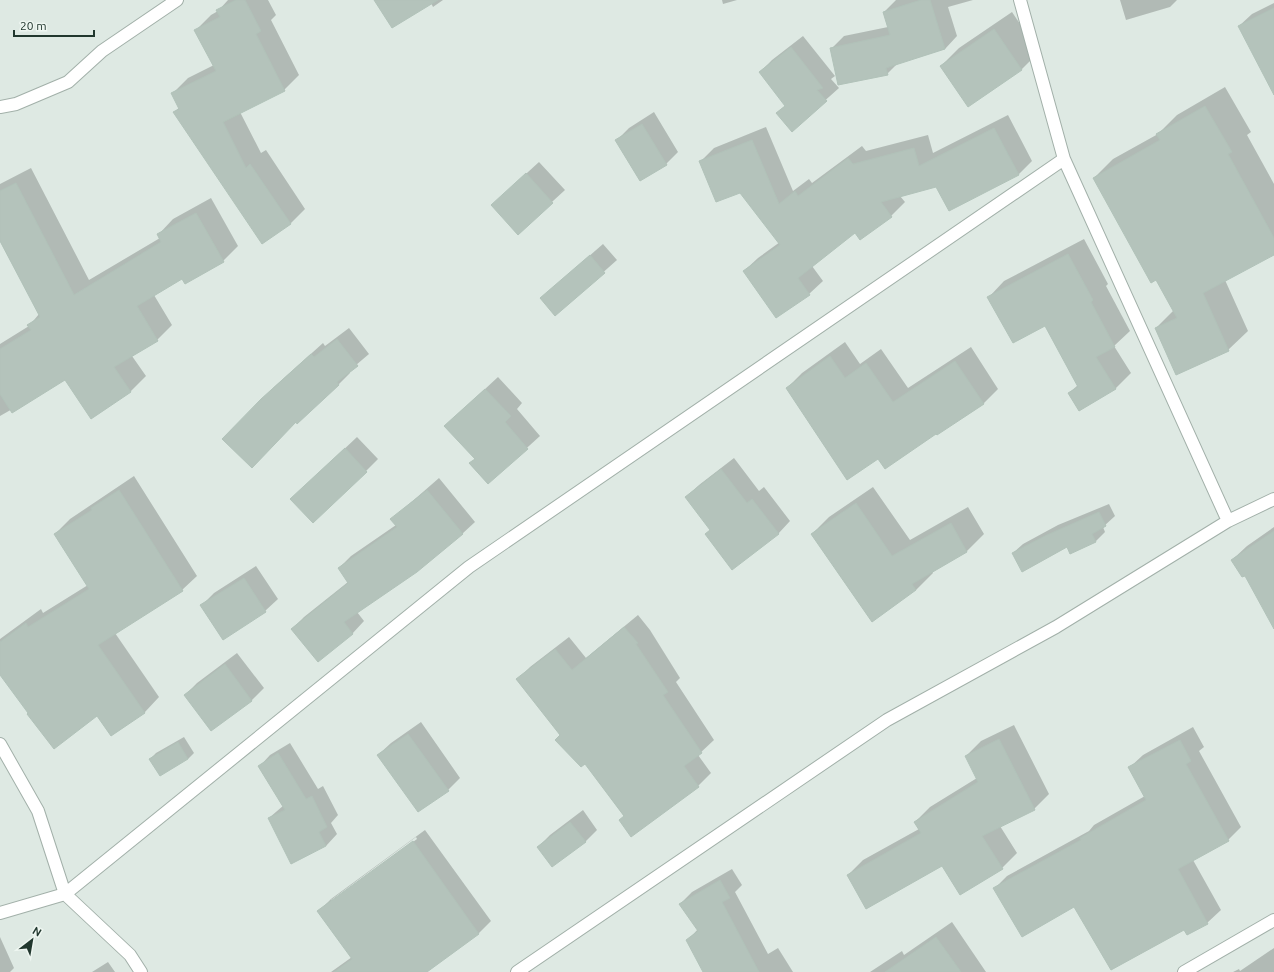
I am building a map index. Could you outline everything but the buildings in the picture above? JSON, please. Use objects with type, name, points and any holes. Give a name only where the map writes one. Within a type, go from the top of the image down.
[{"type":"street","points":[[0,107],[16,104],[68,82],[102,51],[177,0]]},
{"type":"street","points":[[1020,0],[1064,159],[1228,521]]},
{"type":"street","points":[[0,913],[65,894],[469,567],[1064,159]]},
{"type":"street","points":[[517,972],[886,720],[1056,627],[1228,521],[1274,499]]},
{"type":"street","points":[[0,744],[38,811],[65,894],[130,955],[141,972]]},
{"type":"street","points":[[1184,972],[1274,920]]}]
